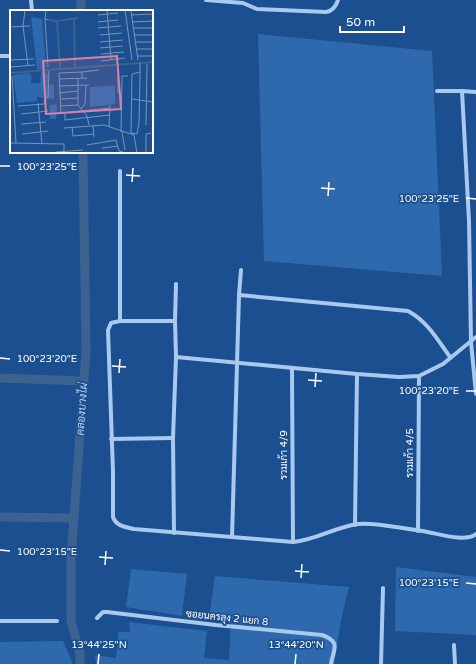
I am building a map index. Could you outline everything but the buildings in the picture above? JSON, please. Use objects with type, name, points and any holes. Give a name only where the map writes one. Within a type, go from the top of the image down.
[{"type":"street","points":[[31,0],[32,10]]},
{"type":"street","points":[[206,0],[243,3],[257,9],[326,12],[331,11],[335,7],[338,0]]},
{"type":"street","points":[[437,91],[476,92]]},
{"type":"street","points":[[462,91],[469,221],[470,342],[476,394]]},
{"type":"street","points":[[120,171],[120,321]]},
{"type":"street","points":[[232,537],[236,362],[241,270]]},
{"type":"street","points":[[174,533],[173,438],[176,357],[174,322],[176,284]]},
{"type":"street","points":[[239,295],[408,311],[426,323],[450,357]]},
{"type":"street","points":[[174,322],[120,321],[111,323],[108,330],[114,522],[134,529],[293,542],[311,539],[355,525],[368,524],[462,538],[469,538],[476,534]]},
{"type":"street","points":[[176,357],[357,374],[399,377],[419,376],[443,364],[476,337]]},
{"type":"street","name":"รวมเก้า 4/9","points":[[292,368],[293,542]]},
{"type":"street","points":[[355,525],[357,374]]},
{"type":"street","name":"รวมเก้า 4/5","points":[[418,531],[419,376]]},
{"type":"street","points":[[112,439],[173,438]]},
{"type":"street","points":[[381,664],[383,588]]},
{"type":"street","name":"ซอยนครลุง 2 แยก 8","points":[[97,618],[103,612],[107,612],[195,623],[322,635],[328,637],[335,646],[335,653],[331,664]]},
{"type":"street","points":[[0,621],[57,622]]},
{"type":"street","points":[[454,645],[455,664]]},
{"type":"shaded area","points":[[258,34],[432,51],[442,276],[264,261]]},
{"type":"shaded area","points":[[396,567],[476,577],[476,635],[395,631]]},
{"type":"shaded area","points":[[131,569],[187,574],[182,616],[126,607]]},
{"type":"shaded area","points":[[215,576],[349,587],[341,620],[334,664],[96,664],[95,655],[116,658],[118,632],[130,632],[129,622],[207,631],[204,658],[229,660],[231,619],[209,618]]},
{"type":"shaded area","points":[[63,641],[73,664],[0,664],[0,642]]},
{"type":"waterway","name":"คลองบางไผ่","points":[[81,0],[81,10]]},
{"type":"waterway","name":"คลองบางไผ่","points":[[80,664],[80,654],[71,621],[71,558],[86,351],[83,153]]},
{"type":"waterway","points":[[0,378],[84,381]]},
{"type":"waterway","points":[[0,517],[74,518]]}]
